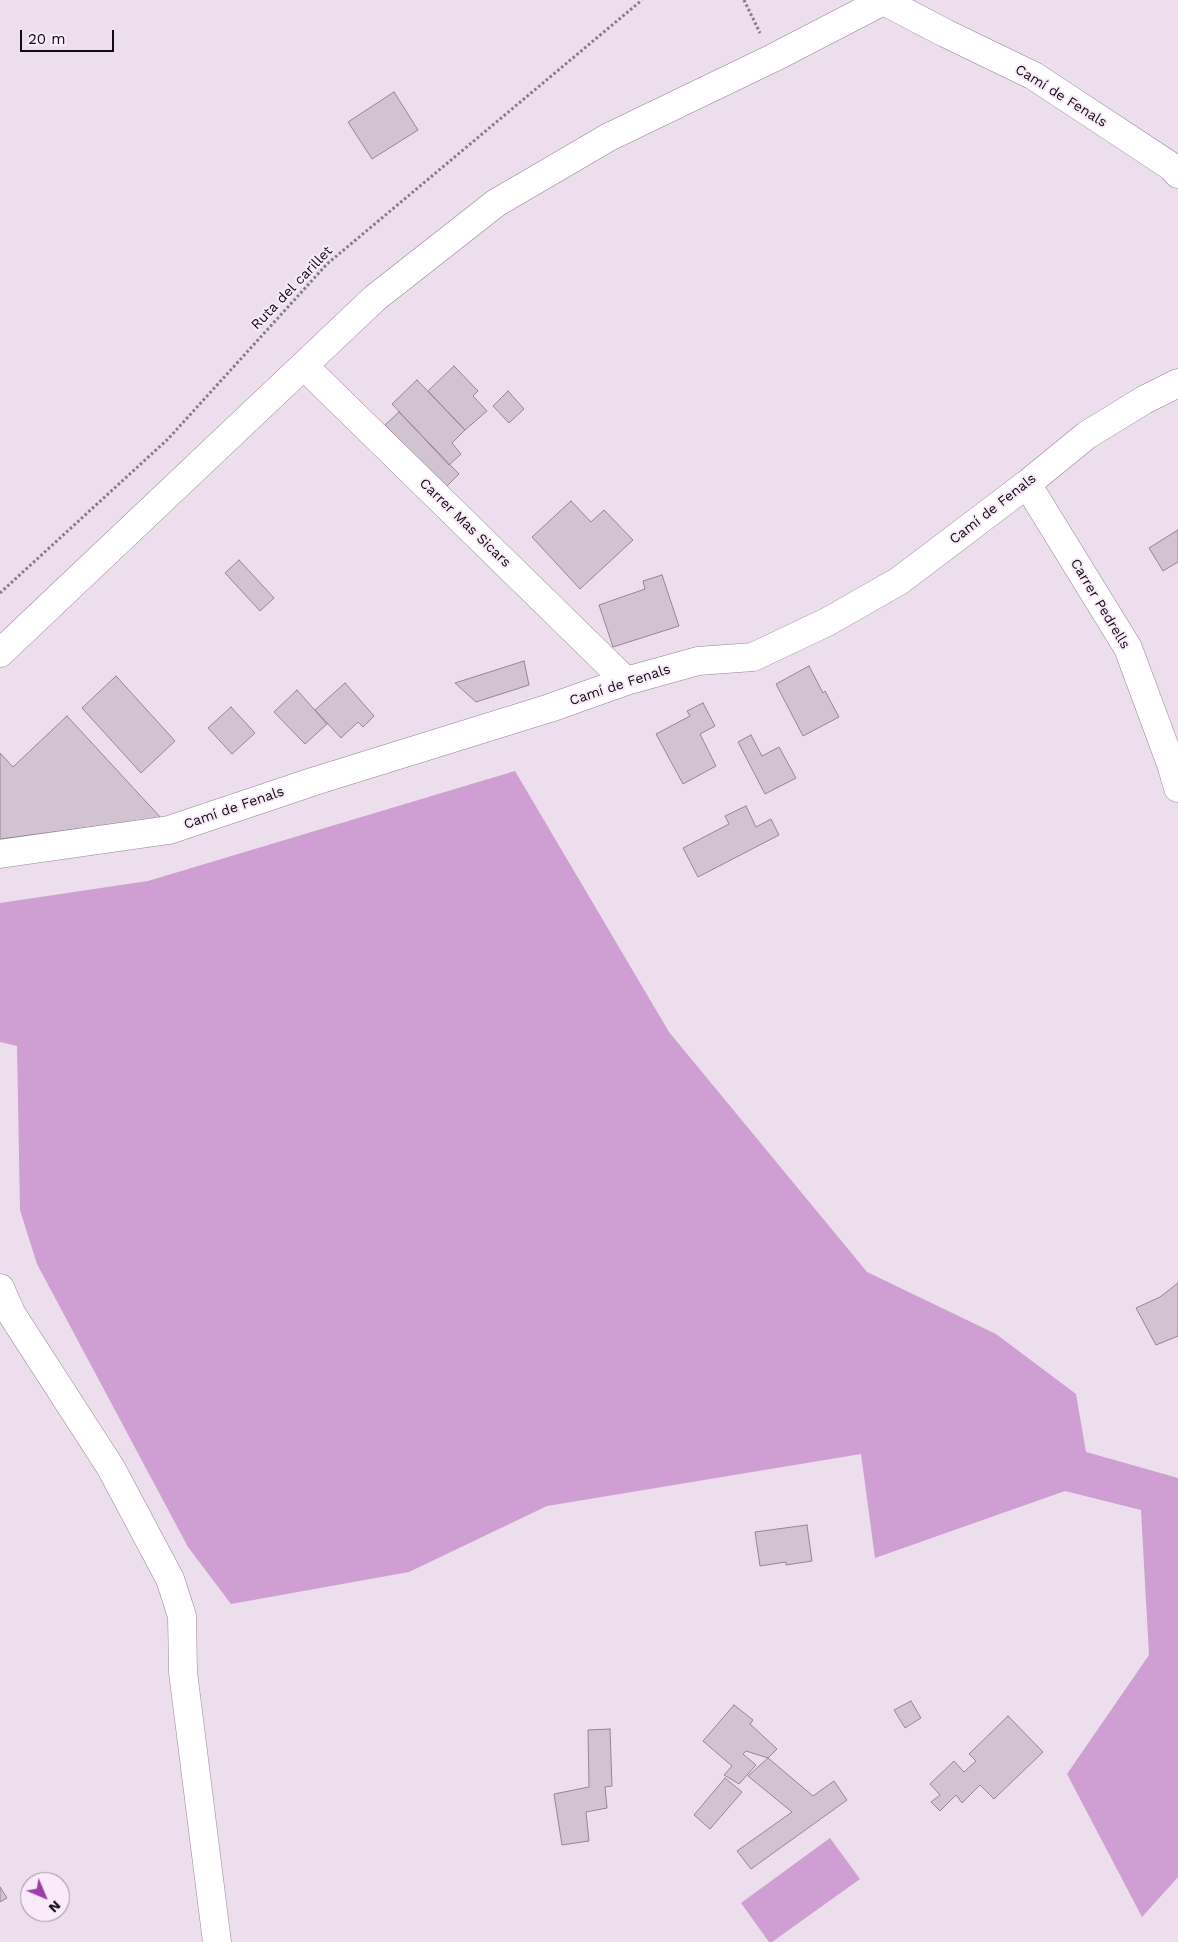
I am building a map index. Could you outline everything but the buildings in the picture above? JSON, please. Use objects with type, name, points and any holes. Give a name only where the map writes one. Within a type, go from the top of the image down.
[{"type":"street","points":[[0,654],[375,298],[496,203],[609,137],[773,58],[885,0]]},
{"type":"street","name":"Camí de Fenals","points":[[885,0],[945,33],[1034,76],[1172,167],[1178,174]]},
{"type":"street","name":"Carrer Mas Sicars","points":[[304,366],[626,681]]},
{"type":"street","name":"Camí de Fenals","points":[[0,854],[169,830],[315,781],[550,708],[626,681],[698,661],[753,657],[827,622],[899,581],[1027,484],[1087,435],[1144,400],[1178,383]]},
{"type":"street","name":"Carrer Pedrells","points":[[1027,484],[1128,648],[1178,788]]},
{"type":"street","points":[[0,1288],[11,1313],[111,1468],[170,1580],[182,1616],[183,1672],[217,1942]]},
{"type":"path","name":"Ruta del carillet","points":[[0,593],[168,439],[327,264],[642,0]]},
{"type":"path","points":[[744,0],[773,58]]},
{"type":"shaded area","points":[[515,771],[669,1032],[867,1272],[996,1334],[1076,1394],[1086,1452],[1178,1478],[1178,1877],[1142,1917],[1067,1774],[1149,1655],[1141,1510],[1065,1491],[875,1558],[861,1454],[547,1506],[409,1572],[231,1604],[188,1547],[37,1264],[20,1210],[17,1046],[0,1042],[0,903],[148,881]]},
{"type":"shaded area","points":[[830,1838],[860,1879],[772,1942],[769,1942],[741,1903]]}]
